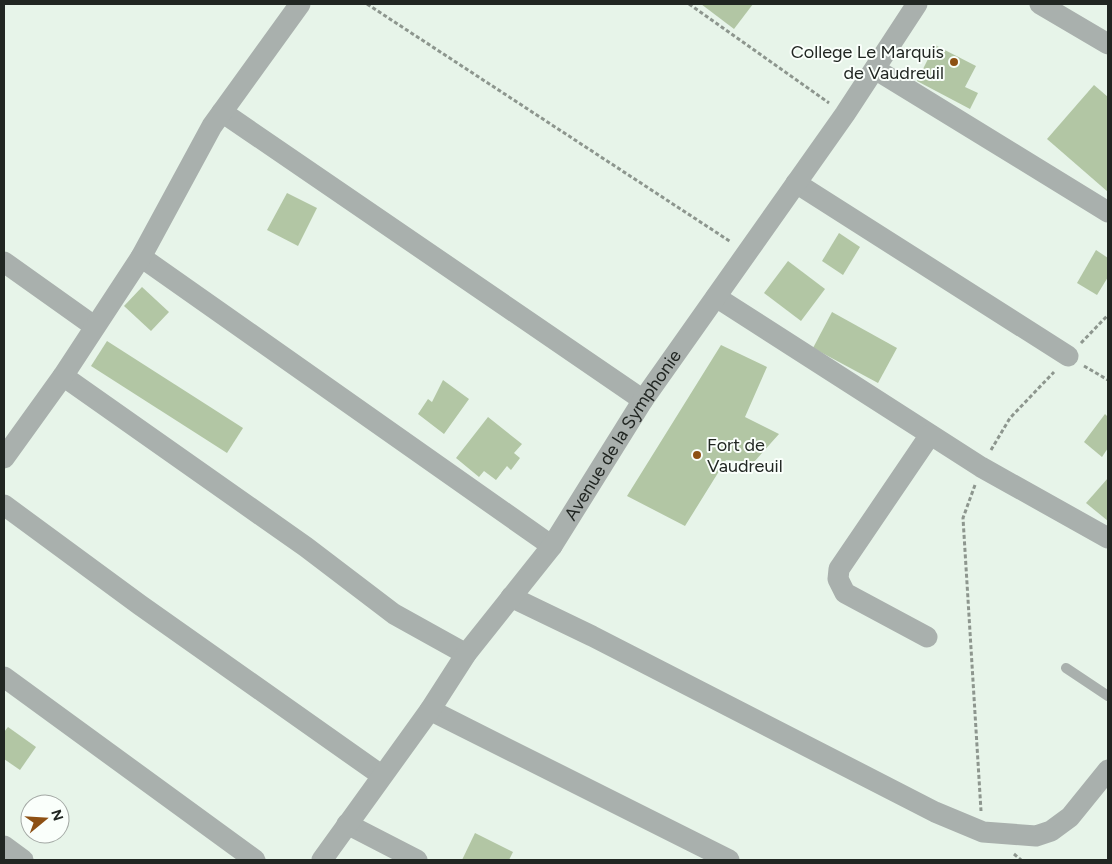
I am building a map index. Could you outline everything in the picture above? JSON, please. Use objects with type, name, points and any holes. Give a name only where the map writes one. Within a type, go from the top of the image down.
[{"type":"street","points":[[4,456],[63,376],[141,257],[212,126],[300,4]]},
{"type":"street","name":"Avenue de la Symphonie","points":[[322,860],[381,775],[430,710],[466,654],[552,546],[643,400],[845,114],[917,4]]},
{"type":"street","points":[[1040,4],[1108,44]]},
{"type":"street","points":[[875,69],[1108,212]]},
{"type":"street","points":[[222,112],[643,400]]},
{"type":"street","points":[[796,183],[1068,356]]},
{"type":"street","points":[[141,257],[552,546]]},
{"type":"street","points":[[4,262],[94,326]]},
{"type":"street","points":[[716,297],[981,467],[1108,538]]},
{"type":"street","points":[[63,376],[306,547],[394,614],[466,654]]},
{"type":"street","points":[[927,637],[845,593],[838,579],[839,569],[930,435]]},
{"type":"street","points":[[4,505],[140,605],[381,775]]},
{"type":"street","points":[[511,597],[592,636],[935,812],[982,832],[1036,836],[1051,831],[1070,817],[1108,770]]},
{"type":"street","points":[[4,677],[255,860]]},
{"type":"street","points":[[430,710],[729,860]]},
{"type":"street","points":[[348,824],[416,860]]},
{"type":"street","points":[[4,846],[23,860]]},
{"type":"lane","points":[[1066,668],[1108,696]]},
{"type":"path","points":[[367,4],[748,253]]},
{"type":"path","points":[[689,4],[845,114]]},
{"type":"path","points":[[1021,860],[1014,854],[988,842],[982,832],[963,518],[981,467],[1010,418],[1108,315]]},
{"type":"path","points":[[1068,356],[1108,380]]},
{"type":"building","points":[[701,4],[753,4],[734,29]]},
{"type":"building","points":[[935,45],[976,66],[965,87],[978,93],[970,109],[917,81]]},
{"type":"building","points":[[1094,85],[1108,97],[1108,192],[1047,139]]},
{"type":"building","points":[[287,193],[317,208],[298,246],[267,230]]},
{"type":"building","points":[[839,233],[860,247],[843,275],[822,261]]},
{"type":"building","points":[[1096,250],[1108,258],[1108,277],[1097,295],[1077,283]]},
{"type":"building","points":[[788,261],[825,289],[801,321],[764,293]]},
{"type":"building","points":[[142,287],[169,312],[151,331],[124,306]]},
{"type":"building","points":[[832,312],[897,348],[878,383],[813,348]]},
{"type":"building","points":[[107,341],[243,428],[227,453],[91,366]]},
{"type":"building","points":[[721,345],[767,367],[745,417],[779,434],[754,462],[726,460],[685,526],[627,496]]},
{"type":"building","points":[[443,380],[469,399],[444,434],[418,414],[428,399],[432,402]]},
{"type":"building","points":[[1105,414],[1108,417],[1108,448],[1102,457],[1084,442]]},
{"type":"building","points":[[488,417],[522,444],[514,453],[520,458],[511,470],[507,466],[496,480],[484,471],[479,477],[456,458]]},
{"type":"building","points":[[1108,478],[1108,521],[1086,503]]},
{"type":"building","points":[[8,727],[36,747],[20,770],[4,759],[4,732]]},
{"type":"building","points":[[475,833],[513,852],[509,860],[462,860]]},
{"type":"place","name":"College Le Marquis de Vaudreuil","points":[[954,62]]},
{"type":"place","name":"Fort de Vaudreuil","points":[[697,455]]}]
